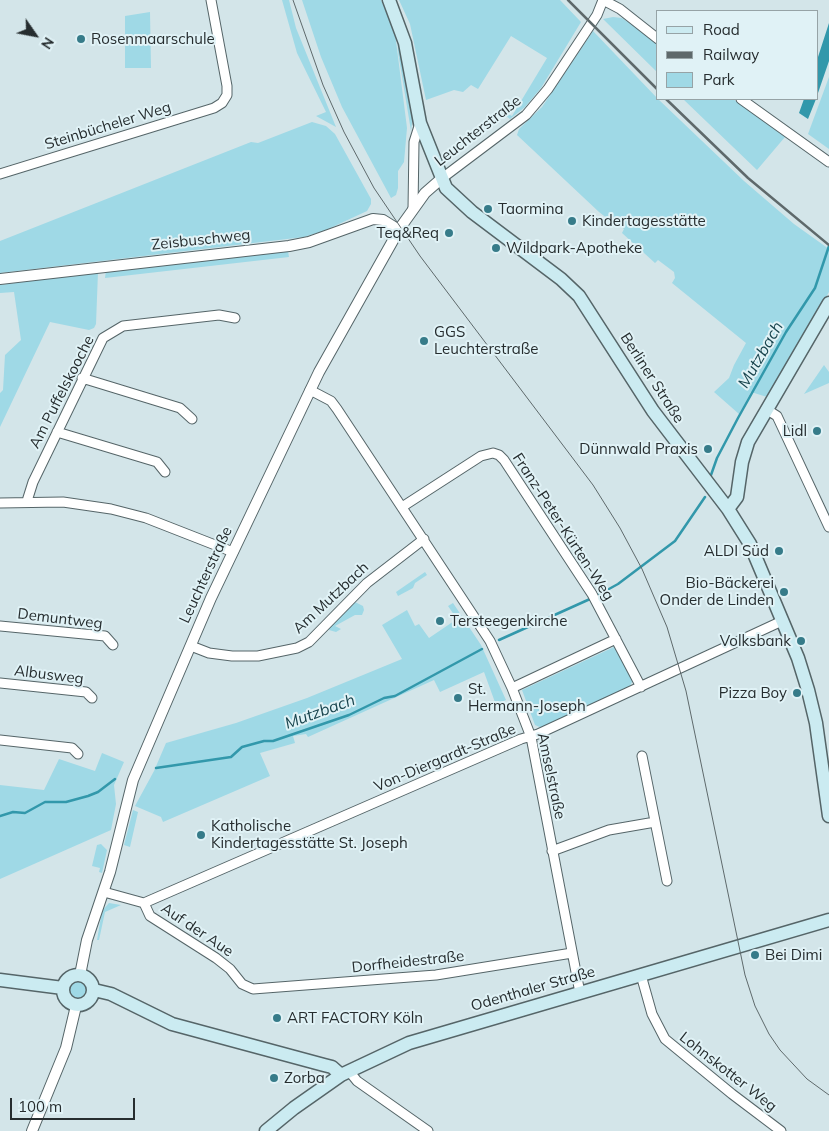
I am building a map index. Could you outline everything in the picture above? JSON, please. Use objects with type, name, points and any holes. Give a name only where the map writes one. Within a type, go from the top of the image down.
[{"type":"main road","name":"Berliner Straße","points":[[388,0],[405,43],[420,123],[446,188],[463,206],[562,279],[579,296],[662,425],[728,509],[750,544],[802,670],[814,713],[829,816]]},
{"type":"main road","points":[[728,509],[737,497],[742,462],[748,442],[829,303]]},
{"type":"main road","name":"Odenthaler Straße","points":[[266,1131],[294,1108],[345,1073],[410,1043],[829,920]]},
{"type":"main road","points":[[80,975],[90,980],[94,990],[87,1003],[76,1006],[65,998],[63,988],[68,979],[80,975]]},
{"type":"main road","points":[[0,980],[63,988]]},
{"type":"main road","points":[[94,990],[111,994],[172,1024],[332,1067],[345,1073]]},
{"type":"street","name":"Steinbücheler Weg","points":[[0,174],[214,108],[222,103],[227,95],[227,86],[211,0]]},
{"type":"street","name":"Leuchterstraße","points":[[80,975],[87,940],[104,892],[133,780],[233,552],[310,390],[399,230],[425,193],[526,115],[548,89],[591,23],[603,0]]},
{"type":"street","points":[[603,0],[656,37]]},
{"type":"street","points":[[742,100],[829,162]]},
{"type":"street","name":"Leuchterstraße","points":[[413,209],[414,142],[420,123]]},
{"type":"street","name":"Zeisbuschweg","points":[[0,279],[289,246],[309,242],[373,219],[383,220],[399,230]]},
{"type":"street","name":"Am Puffelskooche","points":[[27,501],[33,482],[82,378],[103,338],[112,330],[124,326],[219,315],[235,318]]},
{"type":"street","points":[[82,378],[180,408],[192,419]]},
{"type":"street","name":"Amselstraße","points":[[310,390],[331,401],[338,409],[492,644],[512,688],[531,737],[580,993]]},
{"type":"street","points":[[766,409],[777,416],[829,527]]},
{"type":"street","points":[[57,432],[157,462],[165,472]]},
{"type":"street","name":"Franz-Peter-Kürten-Weg","points":[[402,507],[481,456],[493,453],[499,455],[594,597],[641,687]]},
{"type":"street","points":[[0,503],[27,501],[89,505],[131,514],[233,552]]},
{"type":"street","name":"Am Mutzbach","points":[[191,646],[209,653],[232,656],[258,656],[297,648],[309,642],[366,582],[424,539]]},
{"type":"street","name":"Von-Diergardt-Straße","points":[[144,903],[521,739],[531,737],[782,621]]},
{"type":"street","name":"Demuntweg","points":[[0,626],[105,636],[114,644]]},
{"type":"street","points":[[512,688],[616,640]]},
{"type":"street","name":"Albusweg","points":[[0,683],[86,692],[92,698]]},
{"type":"street","points":[[0,740],[72,748],[78,754]]},
{"type":"street","points":[[642,756],[667,881]]},
{"type":"street","points":[[552,851],[609,830],[655,822]]},
{"type":"street","name":"Auf der Aue","points":[[104,892],[144,903],[150,916],[216,958],[230,969],[246,987]]},
{"type":"street","name":"Dorfheidestraße","points":[[246,987],[253,989],[436,975],[572,953]]},
{"type":"street","name":"Lohnskotter Weg","points":[[641,975],[652,1014],[665,1039],[781,1131]]},
{"type":"street","points":[[32,1131],[66,1048],[76,1006]]},
{"type":"street","points":[[345,1073],[428,1131]]},
{"type":"green space","points":[[282,0],[289,0],[296,28],[336,127],[316,116],[326,112],[297,53]]},
{"type":"green space","points":[[302,0],[381,0],[395,33],[407,128],[404,162],[398,171],[396,195],[391,198],[342,107],[321,57]]},
{"type":"green space","points":[[399,0],[560,0],[581,22],[541,88],[525,107],[510,119],[506,116],[506,113],[512,116],[547,58],[511,36],[478,89],[471,85],[463,92],[454,90],[426,100],[410,24]]},
{"type":"green space","points":[[150,12],[151,68],[125,68],[125,16]]},
{"type":"green space","points":[[622,18],[656,42],[656,71],[603,19]]},
{"type":"green space","points":[[593,31],[656,97],[656,100],[659,100],[744,181],[794,224],[829,249],[829,292],[767,397],[751,392],[739,414],[714,392],[729,378],[746,343],[672,283],[675,278],[674,272],[658,260],[655,263],[622,233],[624,229],[611,216],[608,219],[599,212],[517,135],[519,129],[542,107]]},
{"type":"green space","points":[[397,33],[413,116],[411,131],[398,52]]},
{"type":"green space","points":[[829,77],[829,149],[808,134]]},
{"type":"green space","points":[[684,100],[734,100],[785,137],[757,170]]},
{"type":"green space","points":[[312,122],[326,126],[335,134],[371,199],[371,204],[367,211],[326,230],[304,237],[0,273],[0,241],[251,142],[258,143]]},
{"type":"green space","points":[[277,250],[278,252],[288,251],[289,257],[105,278],[106,270]]},
{"type":"green space","points":[[98,272],[96,324],[94,328],[89,330],[50,322],[0,427],[0,393],[3,390],[5,355],[21,340],[14,292],[0,293],[0,285]]},
{"type":"green space","points":[[824,365],[829,372],[829,383],[804,394]]},
{"type":"green space","points":[[425,572],[427,575],[415,583],[413,588],[398,596],[396,592]]},
{"type":"green space","points":[[353,601],[363,606],[362,615],[355,615],[335,626],[341,629],[336,632],[329,630],[328,628]]},
{"type":"green space","points":[[453,603],[481,645],[506,700],[496,705],[484,672],[440,692],[434,680],[308,737],[306,734],[293,736],[295,743],[260,753],[270,776],[163,822],[161,817],[135,806],[154,771],[166,743],[236,723],[307,698],[402,659],[382,625],[407,610],[415,626],[419,624],[429,638],[457,619],[448,606]]},
{"type":"green space","points":[[614,647],[633,680],[630,686],[542,728],[535,725],[522,690]]},
{"type":"green space","points":[[102,753],[124,762],[114,785],[116,804],[111,830],[0,879],[0,785],[44,790],[59,759],[95,771]]},
{"type":"green space","points":[[133,810],[138,812],[130,847],[124,845]]},
{"type":"green space","points":[[101,844],[107,850],[102,873],[99,872],[100,868],[92,866],[97,845]]},
{"type":"green space","points":[[109,903],[121,905],[105,912],[99,940],[97,940],[102,911]]},
{"type":"green space","points":[[78,981],[84,984],[87,990],[84,996],[78,999],[72,996],[69,990],[72,984]]},
{"type":"shaded area","points":[[829,23],[829,61],[819,90],[819,54]]},
{"type":"shaded area","points":[[804,100],[816,100],[808,119],[799,113]]},
{"type":"waterway","name":"Mutzbach","points":[[711,475],[717,458],[738,418],[786,332],[815,288],[829,246]]},
{"type":"waterway","name":"Mutzbach","points":[[598,595],[618,584],[675,541],[705,497]]},
{"type":"waterway","name":"Mutzbach","points":[[499,640],[590,599]]},
{"type":"waterway","name":"Mutzbach","points":[[156,768],[231,757],[242,747],[264,741],[273,741],[349,715],[384,698],[395,696],[482,649]]},
{"type":"waterway","name":"Mutzbach","points":[[0,816],[13,812],[25,813],[45,802],[66,802],[88,796],[98,792],[115,779]]},
{"type":"tram line","points":[[293,0],[323,85],[344,132],[374,188],[420,256],[593,485],[620,528],[642,569],[667,627],[686,691],[745,975],[755,1006],[769,1034],[780,1050],[807,1079],[829,1095]]},
{"type":"railway","points":[[568,0],[656,88]]},
{"type":"railway","points":[[667,100],[748,178],[829,245]]},
{"type":"place","name":"Rosenmaarschule","points":[[81,39]]},
{"type":"place","name":"Taormina","points":[[488,209]]},
{"type":"place","name":"Kindertagesstätte","points":[[572,221]]},
{"type":"place","name":"Teq&Req","points":[[449,233]]},
{"type":"place","name":"Wildpark-Apotheke","points":[[496,248]]},
{"type":"place","name":"GGS Leuchterstraße","points":[[424,341]]},
{"type":"place","name":"Lidl","points":[[817,431]]},
{"type":"place","name":"Dünnwald Praxis","points":[[708,449]]},
{"type":"place","name":"ALDI Süd","points":[[779,551]]},
{"type":"place","name":"Bio-Bäckerei Onder de Linden","points":[[784,592]]},
{"type":"place","name":"Tersteegenkirche","points":[[440,621]]},
{"type":"place","name":"Volksbank","points":[[801,641]]},
{"type":"place","name":"Pizza Boy","points":[[797,693]]},
{"type":"place","name":"St. Hermann-Joseph","points":[[458,698]]},
{"type":"place","name":"Katholische Kindertagesstätte St. Joseph","points":[[201,835]]},
{"type":"place","name":"Bei Dimi","points":[[755,955]]},
{"type":"place","name":"ART FACTORY Köln","points":[[277,1018]]},
{"type":"place","name":"Zorba","points":[[274,1078]]}]
